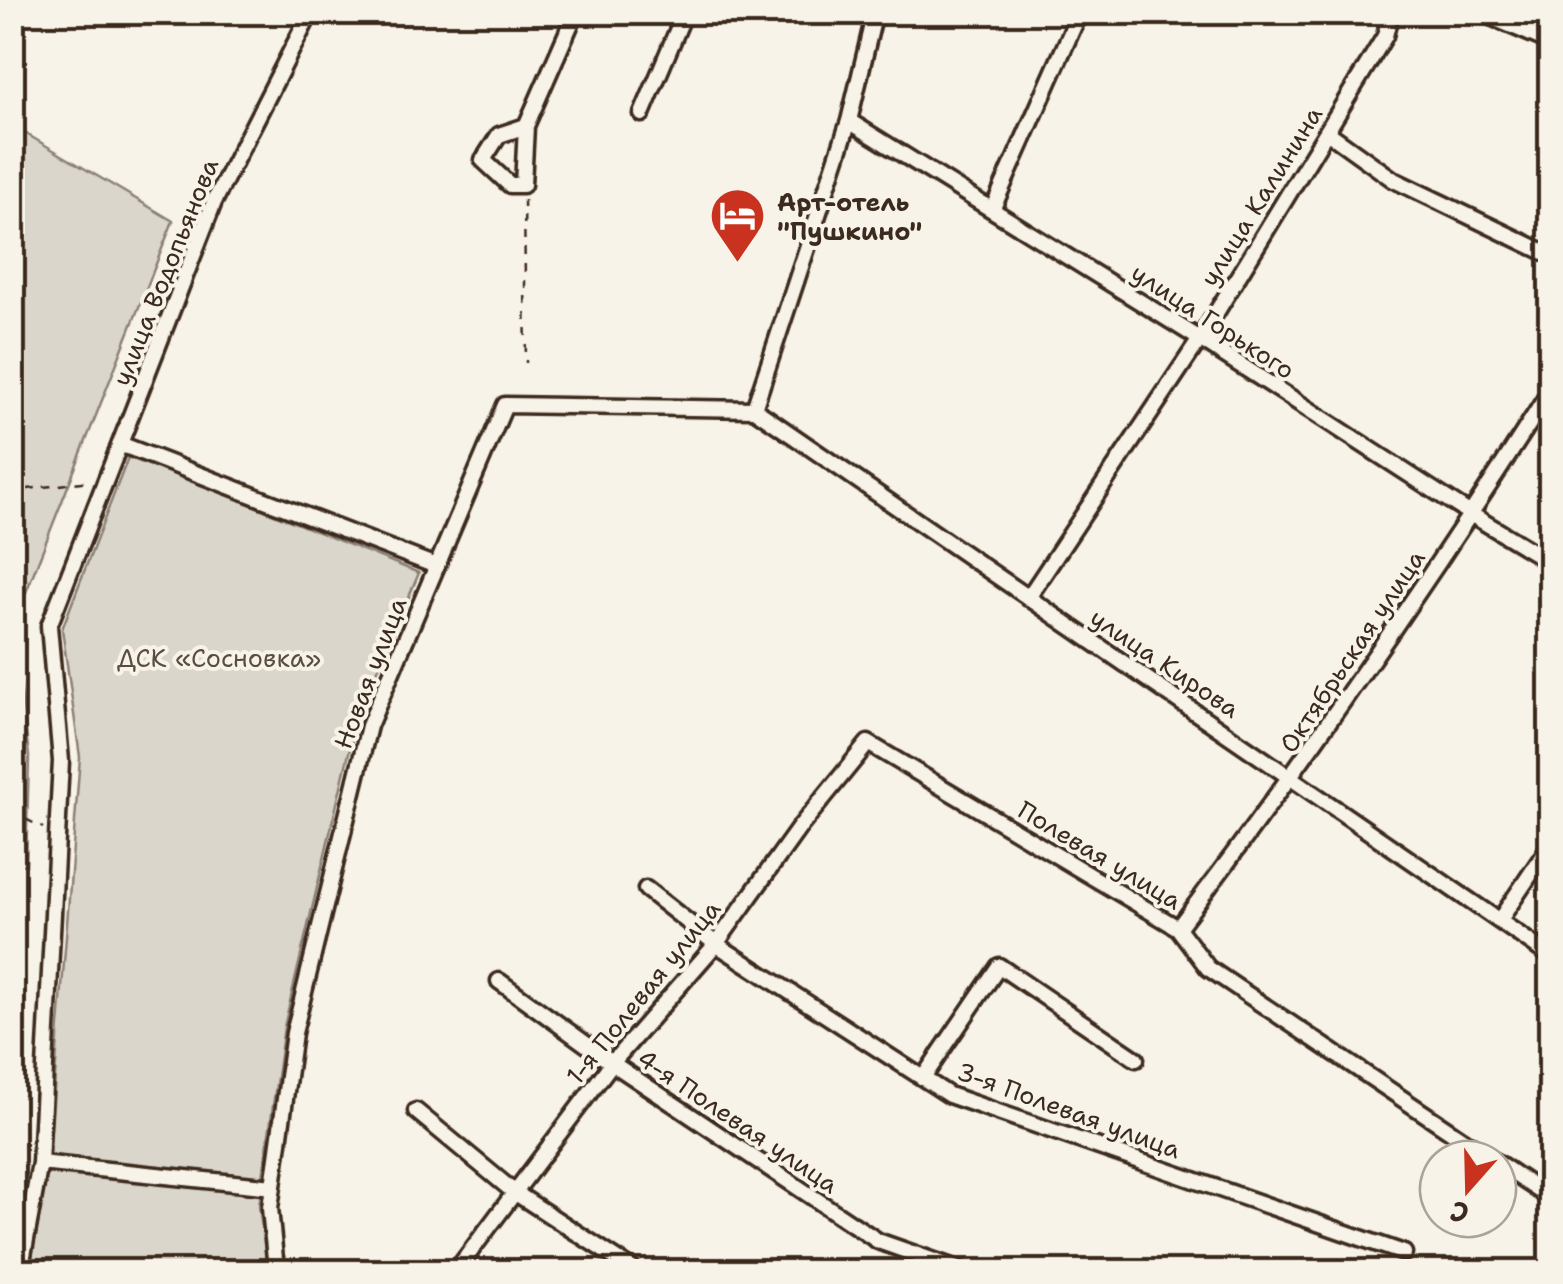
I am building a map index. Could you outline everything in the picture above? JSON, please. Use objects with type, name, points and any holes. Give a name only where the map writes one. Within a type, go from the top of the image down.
[{"type":"street","name":"улица Водопьянова","points":[[20,1272],[40,1163],[62,761],[49,626],[214,202],[312,12]]},
{"type":"street","points":[[526,126],[499,136],[483,160],[510,186],[524,185],[526,126],[576,12]]},
{"type":"street","points":[[642,114],[685,12]]},
{"type":"street","points":[[754,409],[848,122],[874,12]]},
{"type":"street","points":[[993,208],[1080,12]]},
{"type":"street","name":"улица Калинина","points":[[1028,598],[1200,339],[1385,36],[1391,12]]},
{"type":"street","points":[[1478,12],[1550,42]]},
{"type":"street","name":"улица Горького","points":[[848,122],[993,208],[1550,562]]},
{"type":"street","points":[[1327,132],[1394,180],[1550,255]]},
{"type":"street","name":"Октябрьская улица","points":[[1178,928],[1293,777],[1472,515],[1550,391]]},
{"type":"street","name":"Новая улица","points":[[282,1272],[275,1258],[270,1208],[294,1033],[369,726],[505,404],[754,409]]},
{"type":"street","name":"улица Кирова","points":[[754,409],[1550,956]]},
{"type":"street","points":[[120,444],[436,566]]},
{"type":"street","name":"Полевая улица","points":[[868,743],[1178,928],[1208,968],[1462,1139]]},
{"type":"street","name":"1-я Полевая улица","points":[[456,1272],[612,1064],[716,944],[868,743]]},
{"type":"street","points":[[1499,921],[1550,845]]},
{"type":"street","name":"3-я Полевая улица","points":[[646,889],[716,944],[950,1095],[1404,1252]]},
{"type":"street","points":[[923,1078],[998,966],[1136,1059]]},
{"type":"street","name":"4-я Полевая улица","points":[[499,982],[612,1064],[878,1241],[966,1272]]},
{"type":"street","points":[[416,1111],[514,1192],[637,1272]]},
{"type":"street","points":[[40,1163],[273,1186]]},
{"type":"street","name":"Полевая улица","points":[[1518,1176],[1550,1198]]},
{"type":"path","points":[[524,185],[526,364]]},
{"type":"path","points":[[12,491],[106,479]]},
{"type":"path","points":[[12,812],[58,836]]},
{"type":"green space","points":[[13,126],[173,221],[13,625],[29,756],[26,865],[12,864]]},
{"type":"green space","name":"ДСК «Сосновка»","points":[[129,455],[419,573],[357,719],[284,1027],[259,1206],[266,1258],[274,1271],[28,1272],[48,1167],[80,757],[62,629]]},
{"type":"place","name":"Арт-отель \"Пушкино\"","points":[[738,265]]}]
